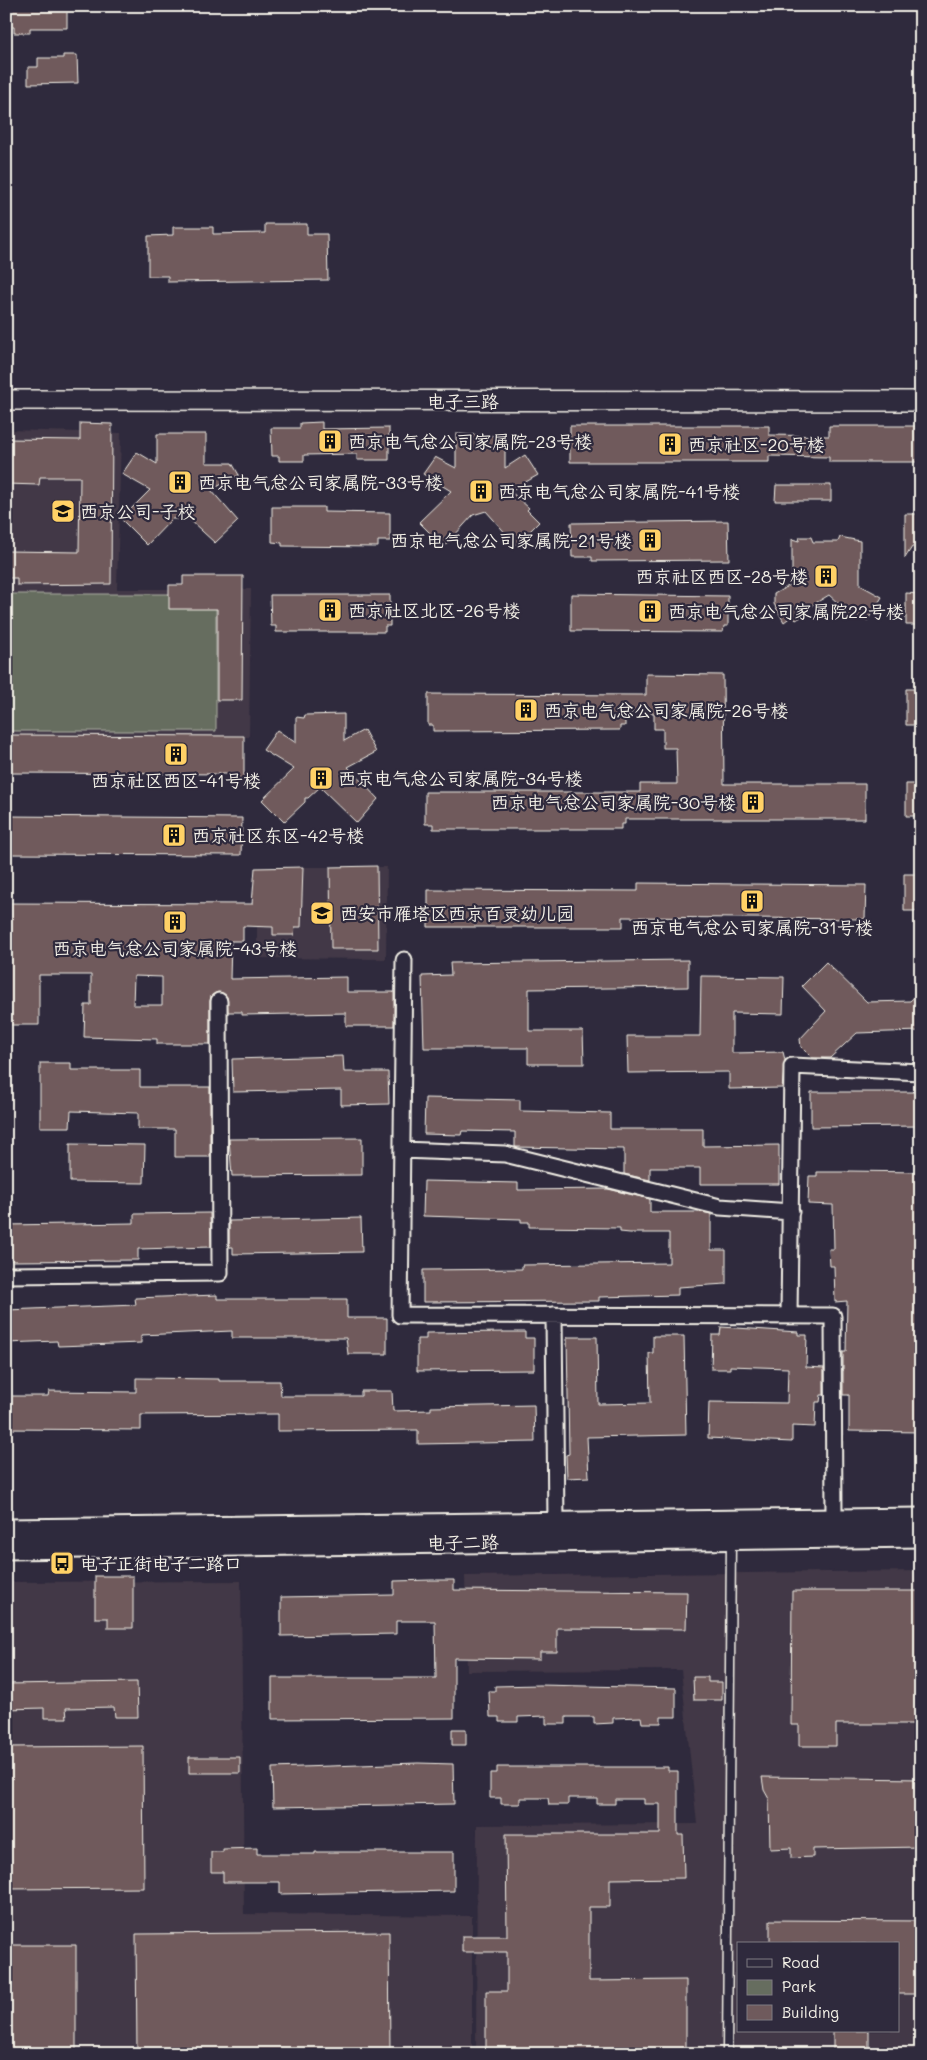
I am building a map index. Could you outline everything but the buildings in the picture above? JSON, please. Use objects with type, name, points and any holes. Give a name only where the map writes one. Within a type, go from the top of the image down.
[{"type":"main road","name":"电子二路","points":[[6,1530],[921,1519]]},
{"type":"main road","name":"电子二路","points":[[6,1548],[921,1536]]},
{"type":"street","name":"电子三路","points":[[6,400],[921,401]]},
{"type":"street","points":[[404,960],[400,1315],[833,1316],[834,1520]]},
{"type":"street","points":[[6,1275],[220,1273],[219,1001]]},
{"type":"street","points":[[789,1316],[792,1066],[921,1072]]},
{"type":"street","points":[[402,1150],[506,1154],[720,1207],[791,1212]]},
{"type":"street","points":[[554,1315],[556,1524]]},
{"type":"lane","points":[[727,2054],[731,1538]]},
{"type":"shaded area","name":"西京公司-子校","points":[[6,430],[121,433],[117,589],[251,589],[249,737],[6,736]]},
{"type":"shaded area","name":"西安市雁塔区西京百灵幼儿园","points":[[257,867],[387,867],[386,959],[257,958]]},
{"type":"shaded area","points":[[921,1571],[921,2054],[476,2054],[477,1825],[697,1824],[681,1670],[467,1671],[465,1576]]},
{"type":"shaded area","points":[[241,1581],[244,1914],[472,1916],[472,2054],[6,2054],[6,1582]]},
{"type":"green space","points":[[6,594],[216,594],[216,731],[6,731]]},
{"type":"place","name":"西京电气总公司家属院-23号楼","points":[[330,441]]},
{"type":"place","name":"西京社区-20号楼","points":[[670,444]]},
{"type":"place","name":"西京电气总公司家属院-33号楼","points":[[180,482]]},
{"type":"place","name":"西京电气总公司家属院-41号楼","points":[[481,491]]},
{"type":"place","name":"西京公司-子校","points":[[63,511]]},
{"type":"place","name":"西京电气总公司家属院-21号楼","points":[[650,540]]},
{"type":"place","name":"西京社区西区-28号楼","points":[[826,576]]},
{"type":"place","name":"西京社区北区-26号楼","points":[[330,610]]},
{"type":"place","name":"西京电气总公司家属院22号楼","points":[[650,611]]},
{"type":"place","name":"西京电气总公司家属院-26号楼","points":[[526,710]]},
{"type":"place","name":"西京社区西区-41号楼","points":[[176,754]]},
{"type":"place","name":"西京电气总公司家属院-34号楼","points":[[321,778]]},
{"type":"place","name":"西京电气总公司家属院-30号楼","points":[[753,802]]},
{"type":"place","name":"西京社区东区-42号楼","points":[[174,835]]},
{"type":"place","name":"西京电气总公司家属院-31号楼","points":[[752,901]]},
{"type":"place","name":"西安市雁塔区西京百灵幼儿园","points":[[322,913]]},
{"type":"place","name":"西京电气总公司家属院-43号楼","points":[[175,922]]},
{"type":"place","name":"电子正街电子二路口","points":[[62,1563]]}]
